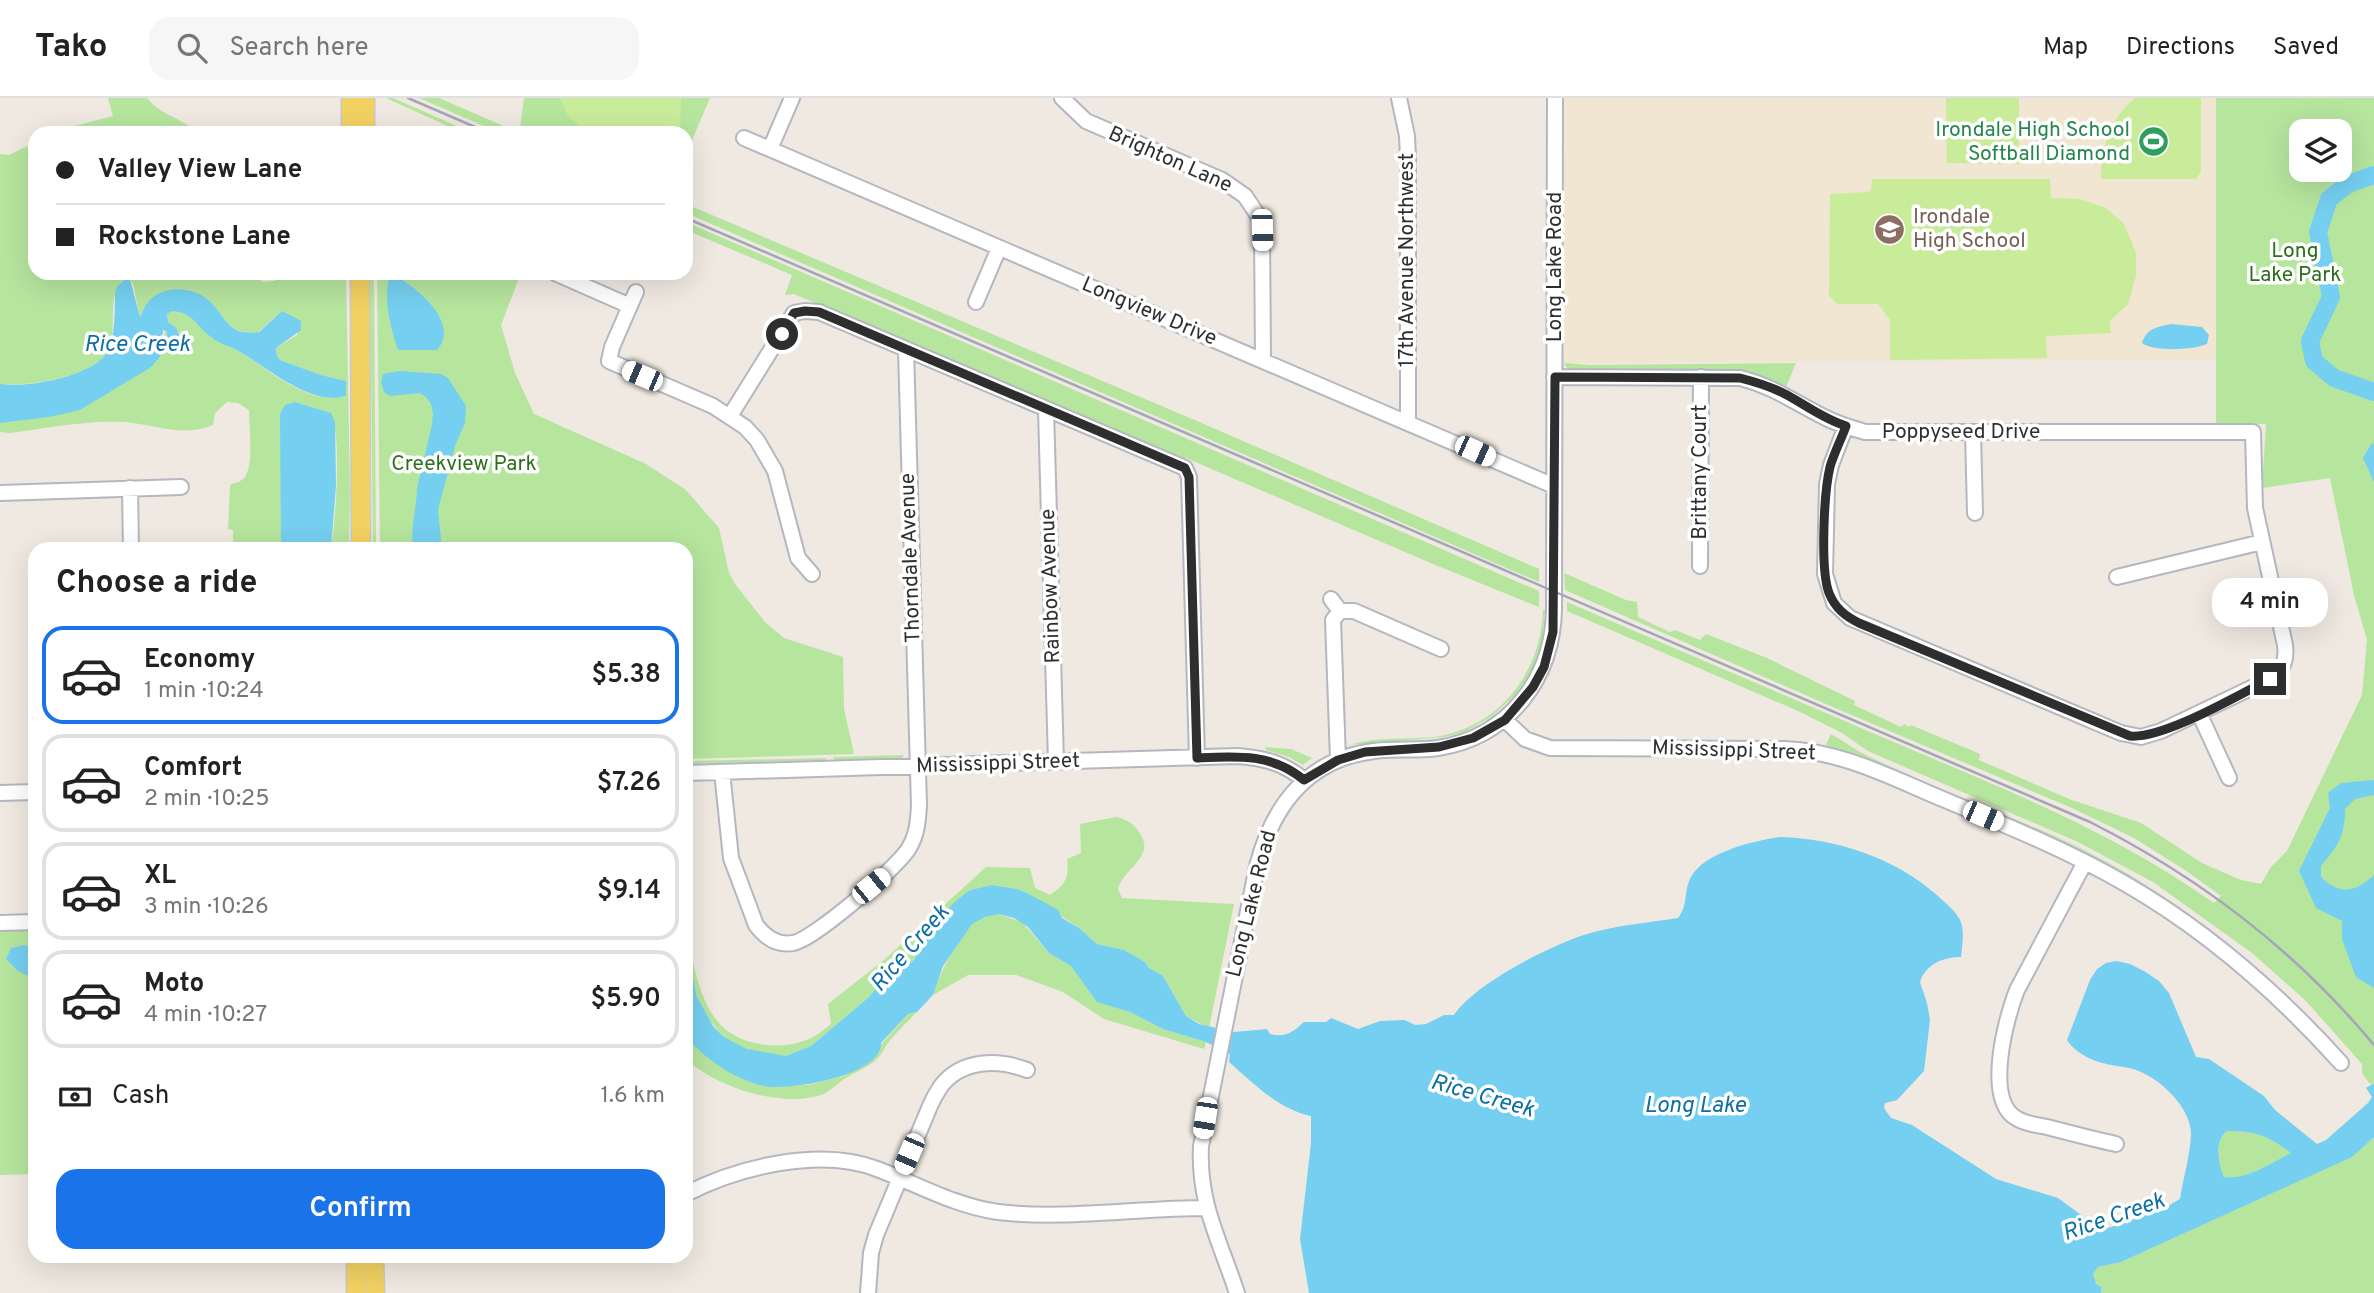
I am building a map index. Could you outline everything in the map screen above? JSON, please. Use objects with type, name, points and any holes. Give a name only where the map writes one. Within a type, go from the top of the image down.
[{"type":"main road","points":[[351,98],[351,126]]},
{"type":"main road","points":[[365,98],[365,126]]},
{"type":"main road","points":[[360,280],[361,542]]},
{"type":"main road","points":[[356,1263],[356,1293]]},
{"type":"main road","points":[[374,1263],[375,1293]]},
{"type":"street","points":[[770,149],[792,98]]},
{"type":"street","name":"Brighton Lane","points":[[1062,98],[1086,121],[1222,180],[1237,189],[1253,206],[1262,230],[1262,360]]},
{"type":"street","name":"17th Avenue Northwest","points":[[1399,98],[1407,136],[1408,158],[1408,422]]},
{"type":"street","name":"Long Lake Road","points":[[1237,1293],[1206,1208],[1201,1182],[1201,1146],[1263,843],[1272,822],[1283,803],[1304,780],[1338,760],[1376,751],[1423,749],[1456,744],[1505,720],[1539,677],[1553,632],[1555,98]]},
{"type":"street","name":"Longview Drive","points":[[744,138],[1554,486]]},
{"type":"street","points":[[976,302],[999,248]]},
{"type":"street","points":[[576,280],[633,299],[612,347],[609,361],[713,406],[745,427],[767,455],[780,487],[798,558],[812,574]]},
{"type":"street","points":[[730,416],[794,313],[819,312],[1188,471],[1197,758]]},
{"type":"street","name":"Thorndale Avenue","points":[[722,772],[730,858],[753,919],[772,940],[786,943],[803,940],[812,934],[901,859],[912,841],[918,820],[906,349]]},
{"type":"street","name":"Poppyseed Drive","points":[[1555,377],[1740,378],[1760,383],[1824,417],[1865,432],[2253,432],[2255,508],[2262,542]]},
{"type":"street","name":"Brittany Court","points":[[1700,566],[1701,377]]},
{"type":"street","name":"Rainbow Avenue","points":[[1046,410],[1056,762]]},
{"type":"street","points":[[1846,426],[1830,465],[1826,501],[1826,582],[1841,612],[1859,623],[2130,736],[2151,735],[2274,677],[2285,659],[2285,645],[2262,542],[2117,576]]},
{"type":"street","points":[[1973,433],[1975,513]]},
{"type":"street","points":[[0,493],[181,487]]},
{"type":"street","points":[[130,488],[131,542]]},
{"type":"street","points":[[1338,760],[1333,620],[1336,605],[1441,649]]},
{"type":"street","points":[[2199,713],[2229,778]]},
{"type":"street","name":"Mississippi Street","points":[[1505,720],[1525,739],[1550,748],[1784,749],[1811,750],[1846,758],[2029,835],[2085,862],[2157,904],[2228,954],[2287,1007],[2341,1063]]},
{"type":"street","name":"Mississippi Street","points":[[693,773],[1238,756],[1264,759],[1285,766],[1304,780]]},
{"type":"street","points":[[0,793],[28,792]]},
{"type":"street","points":[[2085,862],[2009,1010],[2001,1057],[2001,1096],[2006,1109],[2020,1121],[2116,1144]]},
{"type":"street","points":[[0,923],[28,922]]},
{"type":"street","points":[[868,1293],[870,1253],[930,1106],[941,1086],[962,1069],[984,1063],[1012,1064],[1027,1070]]},
{"type":"street","points":[[693,1191],[750,1170],[790,1163],[835,1161],[877,1169],[948,1198],[999,1212],[1037,1214],[1206,1208]]},
{"type":"shaded area","name":"Irondale High School","points":[[1564,98],[2216,98],[2217,360],[1564,363]]},
{"type":"green space","points":[[108,98],[147,98],[161,111],[189,126],[74,126],[113,116]]},
{"type":"green space","points":[[386,98],[393,98],[457,126],[448,126]]},
{"type":"green space","points":[[419,98],[439,98],[504,126],[484,126]]},
{"type":"green space","points":[[524,98],[710,98],[693,138],[693,126],[520,126]]},
{"type":"green space","points":[[560,98],[681,98],[680,126],[579,126],[568,116]]},
{"type":"green space","points":[[1946,98],[2019,98],[2019,164],[1947,163]]},
{"type":"green space","name":"Irondale High School Softball Diamond","points":[[2135,98],[2201,98],[2201,172],[2196,179],[2101,179],[2105,145],[2113,124]]},
{"type":"green space","name":"Long Lake Park","points":[[2216,98],[2374,98],[2374,1083],[2370,1084],[2362,1073],[2362,1064],[2306,1001],[2252,953],[2153,882],[2078,842],[1868,751],[1842,733],[1798,711],[1567,611],[1567,602],[2063,816],[2139,856],[2214,903],[2221,896],[2134,838],[2072,808],[1565,590],[1564,573],[1626,600],[1637,602],[1638,617],[1670,632],[1675,630],[1700,640],[1706,634],[1767,658],[1901,727],[1904,724],[1909,727],[1911,725],[1980,754],[1979,760],[2069,799],[2141,823],[2202,863],[2241,880],[2261,884],[2271,867],[2287,851],[2362,695],[2367,640],[2354,595],[2330,478],[2262,488],[2266,424],[2216,423]]},
{"type":"green space","points":[[28,146],[28,280],[124,280],[116,293],[112,339],[104,357],[78,373],[44,382],[12,385],[0,384],[0,154],[9,155]]},
{"type":"green space","points":[[1872,179],[2050,179],[2051,198],[2080,199],[2106,208],[2124,224],[2136,253],[2136,276],[2128,304],[2110,321],[2111,333],[2046,336],[2047,358],[1890,360],[1890,320],[1878,304],[1837,304],[1829,296],[1830,194],[1868,192],[1871,190]]},
{"type":"green space","points":[[693,207],[1539,569],[1539,582],[693,216]]},
{"type":"green space","points":[[693,225],[1539,591],[1539,607],[794,294],[785,295],[792,275],[693,233]]},
{"type":"green space","points":[[131,280],[346,280],[349,542],[332,542],[337,458],[334,423],[330,413],[295,402],[281,542],[233,542],[233,530],[228,529],[230,485],[245,477],[250,454],[249,410],[238,403],[227,402],[215,413],[213,425],[201,429],[179,430],[135,423],[95,422],[0,432],[0,423],[80,410],[157,362],[163,348],[165,329],[169,345],[173,325],[168,322],[167,313],[172,311],[191,317],[214,339],[304,391],[332,398],[346,396],[345,381],[280,360],[276,348],[297,335],[301,322],[282,311],[258,332],[243,331],[232,327],[200,296],[188,291],[171,291],[152,299],[140,317]]},
{"type":"green space","points":[[370,280],[374,280],[376,542],[373,542]]},
{"type":"green space","name":"Creekview Park","points":[[377,280],[518,280],[501,325],[515,373],[534,414],[646,464],[686,490],[719,528],[729,573],[765,622],[784,638],[843,657],[844,709],[854,754],[693,759],[693,542],[380,542]]},
{"type":"green space","points":[[1564,363],[1796,363],[1786,387],[1761,376],[1730,370],[1571,370]]},
{"type":"green space","points":[[1543,610],[1542,643],[1532,671],[1515,695],[1491,717],[1466,731],[1445,737],[1349,745],[1381,739],[1434,737],[1457,732],[1497,709],[1525,675],[1534,655]]},
{"type":"green space","points":[[1831,734],[1863,754],[2078,847],[2151,888],[2249,961],[2309,1017],[2340,1052],[2242,958],[2023,827],[1868,760],[1826,745]]},
{"type":"green space","points":[[1265,747],[1291,749],[1312,758],[1303,765],[1289,757],[1266,750]]},
{"type":"green space","points":[[904,755],[902,758],[835,760],[833,757]]},
{"type":"green space","points":[[827,758],[693,764],[693,761]]},
{"type":"green space","points":[[1116,817],[1126,820],[1139,832],[1144,848],[1138,862],[1121,881],[1118,889],[1122,898],[1234,904],[1209,1028],[1186,1016],[1163,976],[1148,967],[1145,962],[1124,950],[1097,944],[1079,928],[1029,894],[992,885],[970,890],[918,943],[915,959],[911,963],[888,975],[869,997],[811,1046],[786,1056],[756,1052],[736,1045],[724,1037],[706,1016],[697,997],[693,962],[709,1008],[723,1027],[734,1035],[758,1044],[772,1045],[809,1039],[831,1024],[828,1004],[884,960],[986,867],[1030,868],[1035,888],[1050,895],[1065,880],[1067,859],[1081,853],[1080,824]]},
{"type":"green space","points":[[992,914],[1022,922],[1049,953],[1071,966],[1097,1001],[1130,1012],[1163,1029],[1206,1042],[1204,1049],[1104,1019],[1063,992],[1016,975],[968,975],[933,995],[949,958],[966,930],[971,924]]},
{"type":"green space","points":[[28,929],[28,1174],[0,1175],[0,931]]},
{"type":"green space","points":[[917,1012],[891,1039],[875,1061],[821,1095],[787,1099],[768,1097],[731,1086],[693,1064],[693,1042],[701,1052],[764,1086],[808,1085],[843,1076],[880,1046],[908,1014]]},
{"type":"green space","points":[[2227,1131],[2262,1136],[2292,1153],[2250,1173],[2223,1177],[2219,1146]]},
{"type":"green space","points":[[2374,1137],[2374,1293],[2101,1293],[2102,1287],[2096,1284],[2093,1274],[2098,1267],[2121,1262],[2351,1157]]},
{"type":"water","name":"Rice Creek","points":[[124,280],[130,280],[140,317],[157,294],[179,289],[194,292],[207,299],[232,328],[239,331],[259,332],[282,311],[301,321],[301,330],[276,348],[280,360],[346,381],[346,396],[333,398],[304,391],[214,339],[186,314],[172,311],[167,314],[168,322],[178,331],[178,343],[173,347],[169,345],[166,331],[163,330],[160,356],[148,369],[80,410],[0,423],[0,384],[26,384],[58,379],[87,369],[107,353],[113,333],[117,287]]},
{"type":"water","points":[[389,280],[403,280],[432,305],[443,328],[443,339],[437,350],[398,350],[387,303]]},
{"type":"water","points":[[2171,324],[2202,327],[2209,335],[2207,344],[2174,349],[2155,348],[2142,343],[2150,331]]},
{"type":"water","points":[[399,371],[441,374],[448,378],[466,406],[465,423],[455,446],[438,510],[441,542],[413,542],[412,534],[417,488],[432,425],[431,404],[420,393],[390,396],[384,392],[381,382],[383,374]]},
{"type":"water","points":[[295,402],[331,413],[335,422],[336,485],[332,542],[281,542],[280,414],[285,405]]},
{"type":"water","points":[[2372,443],[2374,444],[2374,482],[2363,458]]},
{"type":"water","points":[[2374,780],[2374,795],[2355,799],[2345,809],[2342,834],[2321,866],[2321,877],[2335,887],[2348,890],[2361,885],[2374,875],[2374,988],[2356,977],[2342,939],[2342,921],[2316,908],[2299,871],[2330,808],[2328,793],[2341,783]]},
{"type":"water","name":"Long Lake","points":[[1780,837],[1843,846],[1903,871],[1921,882],[1958,916],[1963,933],[1961,957],[1948,958],[1931,966],[1920,982],[1930,1020],[1924,1071],[1897,1100],[1885,1103],[1884,1108],[1891,1118],[1912,1125],[1996,1179],[2058,1198],[2084,1217],[2108,1228],[2161,1210],[2180,1199],[2191,1135],[2190,1124],[2178,1101],[2158,1082],[2146,1075],[2092,1060],[2078,1052],[2067,1040],[2090,980],[2097,969],[2116,961],[2144,971],[2159,981],[2169,993],[2196,1057],[2209,1059],[2264,1096],[2275,1110],[2317,1144],[2326,1140],[2368,1103],[2372,1097],[2366,1088],[2374,1083],[2374,1137],[2352,1157],[2121,1262],[2098,1267],[2093,1274],[2096,1284],[2102,1287],[2101,1293],[1309,1293],[1300,1239],[1311,1143],[1311,1116],[1288,1108],[1267,1094],[1229,1062],[1230,1054],[1206,1042],[1163,1029],[1130,1012],[1097,1002],[1071,966],[1049,953],[1028,927],[1014,918],[998,914],[972,924],[943,966],[933,995],[917,1012],[908,1014],[881,1043],[877,1055],[851,1072],[812,1083],[764,1086],[720,1067],[693,1044],[693,977],[697,997],[713,1026],[724,1037],[747,1049],[786,1056],[811,1046],[869,997],[888,975],[911,963],[925,932],[956,901],[970,890],[992,885],[1029,894],[1058,910],[1062,918],[1079,928],[1097,944],[1124,950],[1145,962],[1148,967],[1163,976],[1186,1016],[1199,1024],[1234,1032],[1267,1029],[1270,1034],[1285,1035],[1304,1022],[1326,1022],[1331,1018],[1358,1029],[1380,1021],[1405,1020],[1415,1025],[1426,1024],[1444,1015],[1454,1015],[1464,1003],[1495,979],[1534,956],[1572,939],[1609,928],[1678,918],[1684,908],[1691,877],[1698,868],[1718,854]],"holes":[[[2227,1131],[2254,1133],[2276,1142],[2291,1153],[2250,1173],[2224,1177],[2219,1159],[2219,1146],[2223,1135]]]},
{"type":"water","points":[[28,946],[28,976],[6,959],[11,948]]},
{"type":"waterway","name":"Rice Creek","points":[[2374,175],[2348,184],[2329,199],[2318,232],[2331,297],[2310,341],[2314,361],[2334,378],[2374,392]]},
{"type":"railway","points":[[408,98],[473,126]]},
{"type":"railway","points":[[693,221],[2090,822],[2169,867],[2244,919],[2312,978],[2374,1045]]},
{"type":"place","name":"Irondale High School Softball Diamond","points":[[2153,142]]},
{"type":"place","name":"Irondale High School","points":[[1890,229]]},
{"type":"route","points":[[782,334],[794,313],[819,312],[1188,471],[1197,758],[1238,756],[1264,759],[1285,766],[1304,780],[1338,760],[1365,752],[1456,744],[1490,730],[1505,720],[1539,677],[1548,656],[1553,632],[1555,377],[1740,378],[1760,383],[1837,424],[1846,426],[1830,465],[1827,484],[1825,574],[1834,603],[1841,612],[1859,623],[2130,736],[2141,737],[2161,731],[2270,679]]}]
